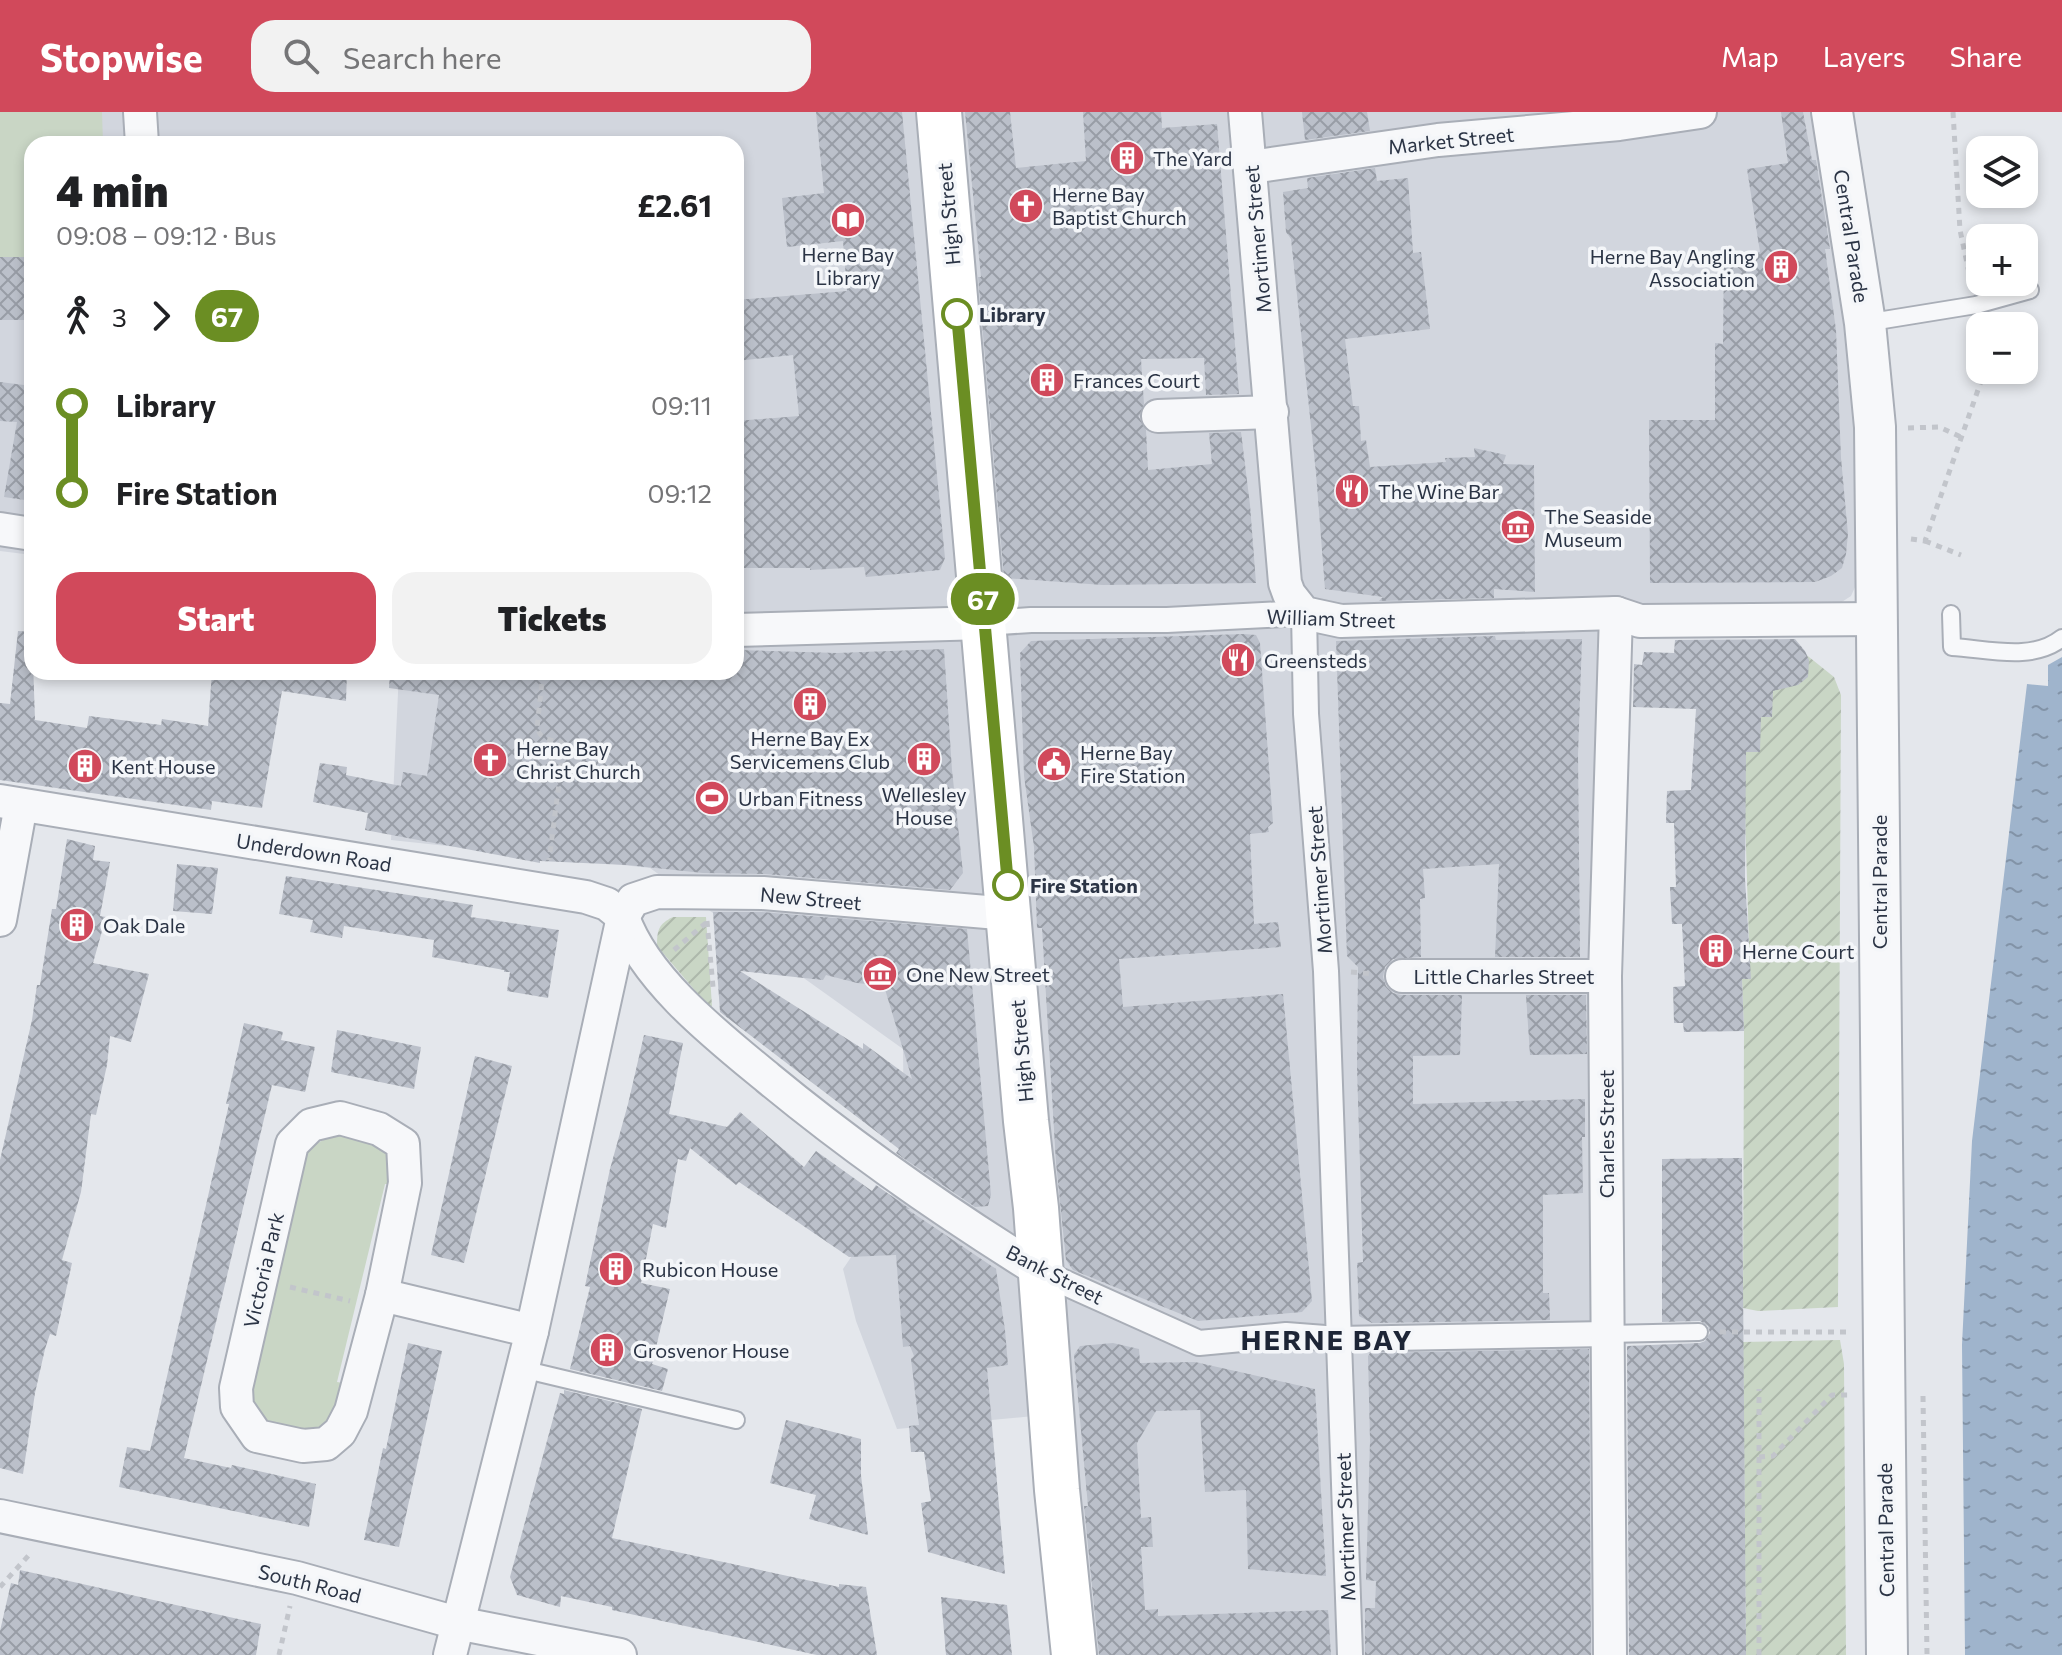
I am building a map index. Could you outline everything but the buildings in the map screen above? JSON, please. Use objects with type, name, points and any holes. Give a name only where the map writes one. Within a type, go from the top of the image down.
[{"type":"main road","name":"High Street","points":[[939,112],[1041,1272],[1057,1490],[1074,1655]]},
{"type":"street","points":[[140,112],[142,136]]},
{"type":"street","name":"Mortimer Street","points":[[1245,112],[1285,583],[1289,594],[1304,613],[1306,714],[1326,971],[1350,1655]]},
{"type":"street","name":"Market Street","points":[[1251,167],[1620,132],[1700,112]]},
{"type":"street","name":"Central Parade","points":[[1832,112],[1865,323],[1875,427],[1887,1655]]},
{"type":"street","points":[[1158,416],[1272,412]]},
{"type":"street","points":[[0,529],[24,533]]},
{"type":"street","name":"William Street","points":[[744,630],[1031,620],[1167,620],[1304,613],[1341,621],[1616,613],[1640,621],[1878,619]]},
{"type":"street","name":"Charles Street","points":[[1610,1655],[1605,976],[1616,613]]},
{"type":"street","points":[[0,920],[10,803]]},
{"type":"street","name":"Underdown Road","points":[[10,803],[544,890],[596,900],[607,904],[623,917]]},
{"type":"street","name":"New Street","points":[[623,917],[633,900],[657,892],[706,908],[763,893],[1010,914]]},
{"type":"street","points":[[450,1655],[532,1331],[623,917]]},
{"type":"street","name":"Bank Street","points":[[623,917],[635,945],[716,1036],[809,1112],[946,1212],[1041,1272],[1199,1343],[1286,1335],[1338,1339],[1607,1334]]},
{"type":"street","name":"Little Charles Street","points":[[1402,976],[1605,976]]},
{"type":"street","name":"Victoria Park","points":[[340,1118],[379,1129],[403,1144],[405,1183],[380,1301],[351,1411],[340,1432],[326,1444],[303,1446],[257,1436],[237,1407],[236,1388],[292,1144],[311,1125],[340,1118]]},
{"type":"street","points":[[380,1301],[532,1331]]},
{"type":"street","name":"South Road","points":[[0,1516],[297,1578],[457,1623],[620,1655]]},
{"type":"lane","points":[[1865,323],[1976,305],[2008,296]]},
{"type":"lane","points":[[1951,614],[1952,647],[2032,653],[2052,646],[2062,638]]},
{"type":"lane","points":[[1607,1334],[1699,1332]]},
{"type":"lane","points":[[522,1369],[736,1420]]},
{"type":"path","points":[[1953,112],[1960,230],[1976,305]]},
{"type":"path","points":[[1925,541],[1980,384]]},
{"type":"path","points":[[1900,429],[1939,427],[1961,437]]},
{"type":"path","points":[[1902,537],[1925,541],[1961,555]]},
{"type":"path","points":[[542,680],[539,735],[561,742],[564,746],[544,890]]},
{"type":"path","points":[[653,968],[706,908]]},
{"type":"path","points":[[706,908],[716,1036]]},
{"type":"path","points":[[1326,971],[1402,976]]},
{"type":"path","points":[[261,1280],[380,1301]]},
{"type":"path","points":[[1732,1332],[1854,1332],[1882,1335]]},
{"type":"path","points":[[1759,1389],[1759,1655]]},
{"type":"path","points":[[1759,1457],[1773,1456],[1832,1395],[1841,1395]]},
{"type":"path","points":[[279,1655],[297,1578]]},
{"type":"shaded area","points":[[0,112],[1818,112],[1859,408],[1860,576],[1851,596],[1834,607],[1816,611],[1602,601],[1602,1655],[1057,1655],[1044,1415],[897,1429],[856,1321],[843,1269],[890,1200],[904,1144],[903,1049],[650,868],[391,840],[399,680],[744,680],[744,136],[24,136],[24,554],[0,551]]},
{"type":"green space","points":[[0,112],[102,112],[103,136],[24,136],[24,257],[0,257]]},
{"type":"green space","points":[[1740,651],[1804,653],[1834,677],[1841,695],[1838,1307],[1758,1311],[1743,1308],[1742,979],[1750,978]]},
{"type":"green space","points":[[673,917],[706,917],[712,1006],[709,1007],[657,946],[659,928]]},
{"type":"green space","points":[[354,1131],[388,1152],[395,1184],[385,1184],[337,1382],[350,1384],[328,1428],[276,1434],[254,1409],[251,1394],[305,1150],[336,1133]]},
{"type":"green space","points":[[1840,1340],[1844,1364],[1846,1655],[1746,1655],[1743,1342]]},
{"type":"water","points":[[2062,657],[2062,1655],[1965,1655],[1962,1345],[1972,1141],[2027,684],[2048,686],[2048,665]]},
{"type":"bus line","name":"67","points":[[957,314],[1008,885]]},
{"type":"place","name":"The Yard","points":[[1127,158]]},
{"type":"place","name":"Herne Bay Baptist Church","points":[[1026,206]]},
{"type":"place","name":"Herne Bay Library","points":[[848,220]]},
{"type":"place","name":"Herne Bay Angling Association","points":[[1781,267]]},
{"type":"place","name":"Library","points":[[957,314]]},
{"type":"place","name":"Frances Court","points":[[1047,380]]},
{"type":"place","name":"The Wine Bar","points":[[1352,491]]},
{"type":"place","name":"The Seaside Museum","points":[[1518,527]]},
{"type":"place","name":"Greensteds","points":[[1238,660]]},
{"type":"place","name":"Herne Bay Ex Servicemens Club","points":[[810,704]]},
{"type":"place","name":"Wellesley House","points":[[924,759]]},
{"type":"place","name":"Herne Bay Christ Church","points":[[490,760]]},
{"type":"place","name":"Herne Bay Fire Station","points":[[1054,764]]},
{"type":"place","name":"Kent House","points":[[85,766]]},
{"type":"place","name":"Urban Fitness","points":[[712,798]]},
{"type":"place","name":"Fire Station","points":[[1008,885]]},
{"type":"place","name":"Oak Dale","points":[[77,925]]},
{"type":"place","name":"Herne Court","points":[[1716,951]]},
{"type":"place","name":"One New Street","points":[[880,974]]},
{"type":"place","name":"Rubicon House","points":[[616,1269]]},
{"type":"place","name":"Grosvenor House","points":[[607,1350]]},
{"type":"district","name":"HERNE BAY","points":[[1327,1339]]}]
